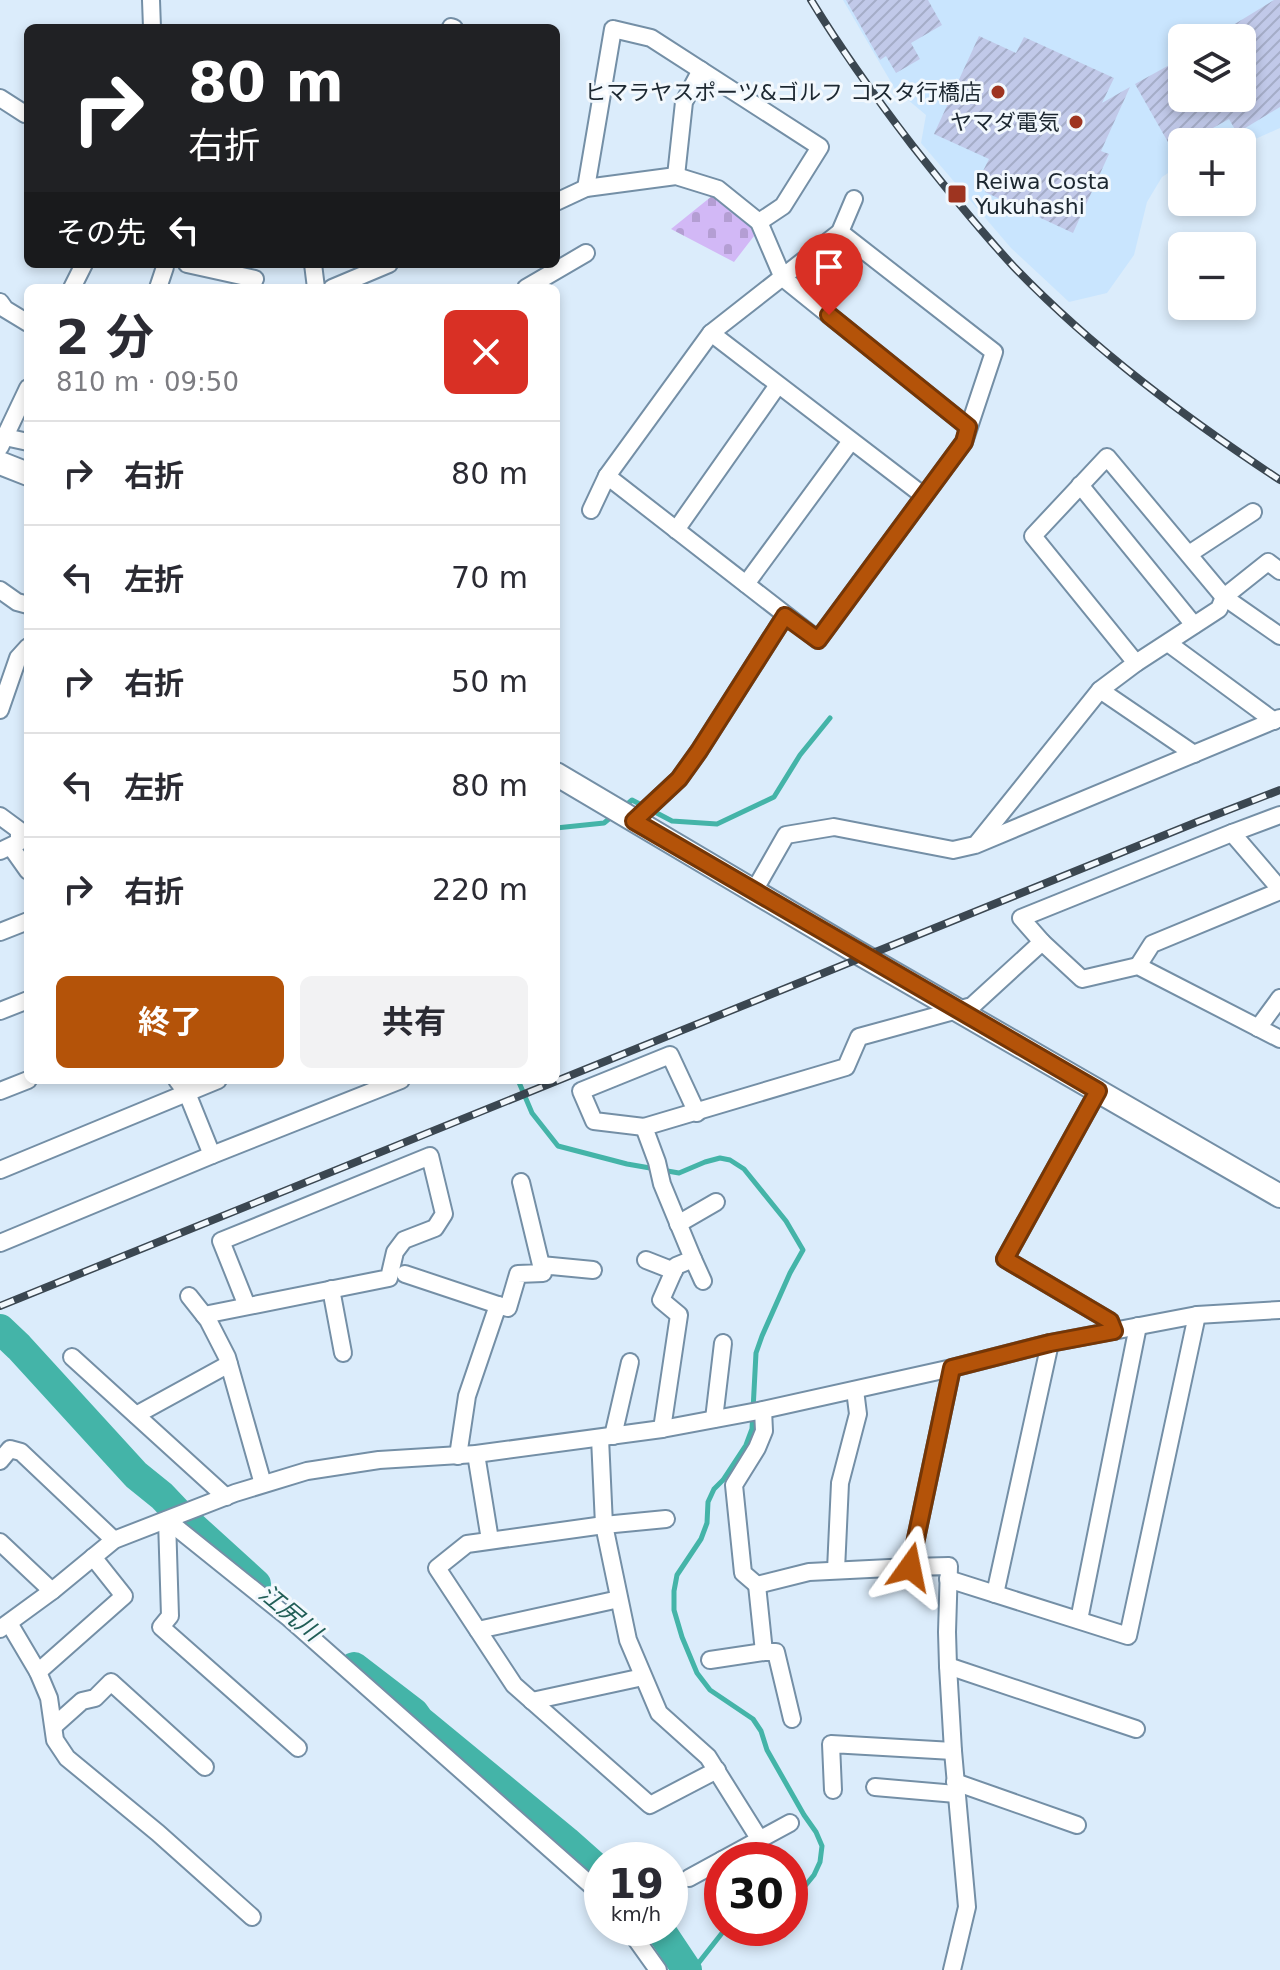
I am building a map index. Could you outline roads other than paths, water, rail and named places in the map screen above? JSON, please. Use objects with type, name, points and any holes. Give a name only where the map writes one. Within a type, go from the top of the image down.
[{"type":"street","points":[[151,0],[152,24]]},
{"type":"street","points":[[586,188],[613,29],[651,38],[820,147],[783,206],[759,222]]},
{"type":"street","points":[[676,176],[684,102],[701,70]]},
{"type":"street","points":[[0,98],[24,113]]},
{"type":"street","points":[[560,200],[586,188],[676,176],[718,189],[759,222],[783,278],[968,427]]},
{"type":"street","points":[[591,510],[607,476],[711,333],[840,232],[854,199]]},
{"type":"street","points":[[607,476],[818,640],[964,442],[994,352],[840,232]]},
{"type":"street","points":[[560,264],[586,253]]},
{"type":"street","points":[[200,268],[243,281]]},
{"type":"street","points":[[342,284],[380,268]]},
{"type":"street","points":[[531,284],[551,268]]},
{"type":"street","points":[[0,302],[5,309],[24,321]]},
{"type":"street","points":[[711,333],[924,496]]},
{"type":"street","points":[[676,530],[778,385]]},
{"type":"street","points":[[24,396],[2,442],[24,442]]},
{"type":"street","points":[[746,584],[851,441]]},
{"type":"street","points":[[1136,663],[1033,536],[1107,457],[1224,597],[1280,636]]},
{"type":"street","points":[[0,463],[24,472]]},
{"type":"street","points":[[1080,485],[1194,625]]},
{"type":"street","points":[[1189,554],[1253,512]]},
{"type":"street","points":[[975,845],[1100,690],[1219,609],[1224,597],[1268,562],[1280,571]]},
{"type":"street","points":[[0,590],[24,604]]},
{"type":"street","points":[[634,821],[679,779],[785,616]]},
{"type":"street","points":[[1168,643],[1277,720]]},
{"type":"street","points":[[0,710],[18,658],[24,651]]},
{"type":"street","points":[[1100,690],[1194,754]]},
{"type":"street","points":[[754,891],[786,835],[834,827],[953,850],[975,845],[1277,720]]},
{"type":"street","points":[[560,776],[1280,1196]]},
{"type":"street","points":[[1280,815],[1021,918],[1082,979],[1138,966],[1280,1039]]},
{"type":"street","points":[[0,816],[19,830],[19,842],[5,849],[24,867]]},
{"type":"street","points":[[1138,966],[1152,944],[1280,890],[1232,833]]},
{"type":"street","points":[[0,932],[24,923]]},
{"type":"street","points":[[697,1113],[670,1055],[581,1091],[594,1121],[644,1127],[697,1113],[846,1067],[859,1037],[972,1006],[1042,942]]},
{"type":"street","points":[[1258,1028],[1280,998]]},
{"type":"street","points":[[0,1011],[24,1002]]},
{"type":"street","points":[[0,1091],[24,1082]]},
{"type":"street","points":[[0,1243],[391,1084]]},
{"type":"street","points":[[0,1170],[182,1086],[212,1155]]},
{"type":"street","points":[[1098,1091],[1005,1259],[1110,1321],[1114,1331]]},
{"type":"street","points":[[644,1127],[662,1184],[703,1281]]},
{"type":"street","points":[[204,1315],[389,1278],[395,1252],[404,1240],[435,1228],[444,1214],[430,1156],[221,1241],[247,1306]]},
{"type":"street","points":[[405,1274],[508,1308],[518,1274],[543,1273],[521,1182]]},
{"type":"street","points":[[678,1224],[716,1202]]},
{"type":"street","points":[[662,1429],[679,1315],[661,1300],[676,1266],[693,1259]]},
{"type":"street","points":[[646,1260],[674,1271]]},
{"type":"street","points":[[541,1265],[593,1270]]},
{"type":"street","points":[[331,1289],[343,1353]]},
{"type":"street","points":[[189,1296],[204,1315],[227,1357],[263,1484]]},
{"type":"street","points":[[458,1456],[467,1396],[498,1305]]},
{"type":"street","points":[[252,1917],[158,1833],[67,1758],[55,1740],[49,1698],[38,1672],[4,1626],[114,1540],[226,1497],[307,1471],[379,1460],[476,1454],[662,1429],[763,1410],[1050,1343],[1138,1326],[1197,1315],[1280,1310]]},
{"type":"street","points":[[948,1579],[1128,1636],[1197,1315]]},
{"type":"street","points":[[1079,1620],[1138,1326]]},
{"type":"street","points":[[714,1419],[723,1343]]},
{"type":"street","points":[[995,1594],[1050,1343]]},
{"type":"street","points":[[72,1357],[226,1497]]},
{"type":"street","points":[[630,1362],[607,1437],[604,1525],[628,1640],[659,1713],[708,1757],[760,1840]]},
{"type":"street","points":[[136,1415],[229,1364]]},
{"type":"street","points":[[910,1567],[952,1368]]},
{"type":"street","points":[[836,1570],[840,1483],[858,1414],[855,1390]]},
{"type":"street","points":[[763,1410],[764,1431],[734,1485],[743,1573],[757,1585],[764,1652]]},
{"type":"street","points":[[0,1461],[10,1449],[21,1452],[114,1540]]},
{"type":"street","points":[[476,1454],[490,1540]]},
{"type":"street","points":[[666,1519],[467,1544],[437,1568],[514,1685],[650,1805],[717,1770]]},
{"type":"street","points":[[167,1520],[170,1616],[161,1627],[298,1748]]},
{"type":"street","points":[[167,1520],[289,1618],[584,1879]]},
{"type":"street","points":[[0,1542],[52,1591]]},
{"type":"street","points":[[38,1672],[124,1596],[93,1557]]},
{"type":"street","points":[[757,1585],[809,1572],[949,1566],[948,1666],[967,1907],[952,1970]]},
{"type":"street","points":[[478,1630],[619,1599]]},
{"type":"street","points":[[710,1660],[776,1652],[792,1719]]},
{"type":"street","points":[[948,1666],[1136,1729]]},
{"type":"street","points":[[532,1701],[643,1677]]},
{"type":"street","points":[[54,1726],[82,1701],[95,1698],[111,1682],[205,1767]]},
{"type":"street","points":[[833,1790],[831,1744],[953,1751]]},
{"type":"street","points":[[875,1787],[956,1788],[1077,1825]]},
{"type":"street","points":[[756,1842],[790,1823]]},
{"type":"street","points":[[689,1878],[704,1870]]},
{"type":"street","points":[[641,1946],[658,1970]]},
{"type":"waterway","points":[[625,806],[632,800],[672,821],[717,824],[774,797],[800,755],[830,718]]},
{"type":"waterway","points":[[560,828],[604,823],[615,814]]},
{"type":"waterway","points":[[520,1084],[532,1113],[558,1146],[627,1164],[679,1173],[720,1158],[730,1160],[744,1169],[786,1221],[803,1250],[756,1353],[752,1429],[746,1445],[708,1502],[707,1523],[701,1539],[677,1575],[674,1610],[697,1673],[710,1690],[753,1719],[767,1750],[816,1832],[822,1846],[820,1862],[808,1882]]},
{"type":"waterway","name":"江尻川","points":[[0,1329],[136,1475],[256,1584]]},
{"type":"waterway","name":"江尻川","points":[[354,1667],[414,1713],[584,1857]]},
{"type":"waterway","name":"江尻川","points":[[671,1946],[687,1970]]},
{"type":"waterway","points":[[693,1970],[712,1946]]},
{"type":"railway","points":[[811,0],[912,145],[1014,267],[1076,326],[1141,381],[1280,480]]},
{"type":"railway","points":[[560,1080],[1280,790]]},
{"type":"railway","points":[[0,1306],[549,1084]]},
{"type":"place","name":"ヒマラヤスポーツ&ゴルフ コスタ行橋店","points":[[998,92]]},
{"type":"place","name":"ヤマダ電気","points":[[1076,122]]},
{"type":"place","name":"Reiwa Costa Yukuhashi","points":[[957,194]]}]
